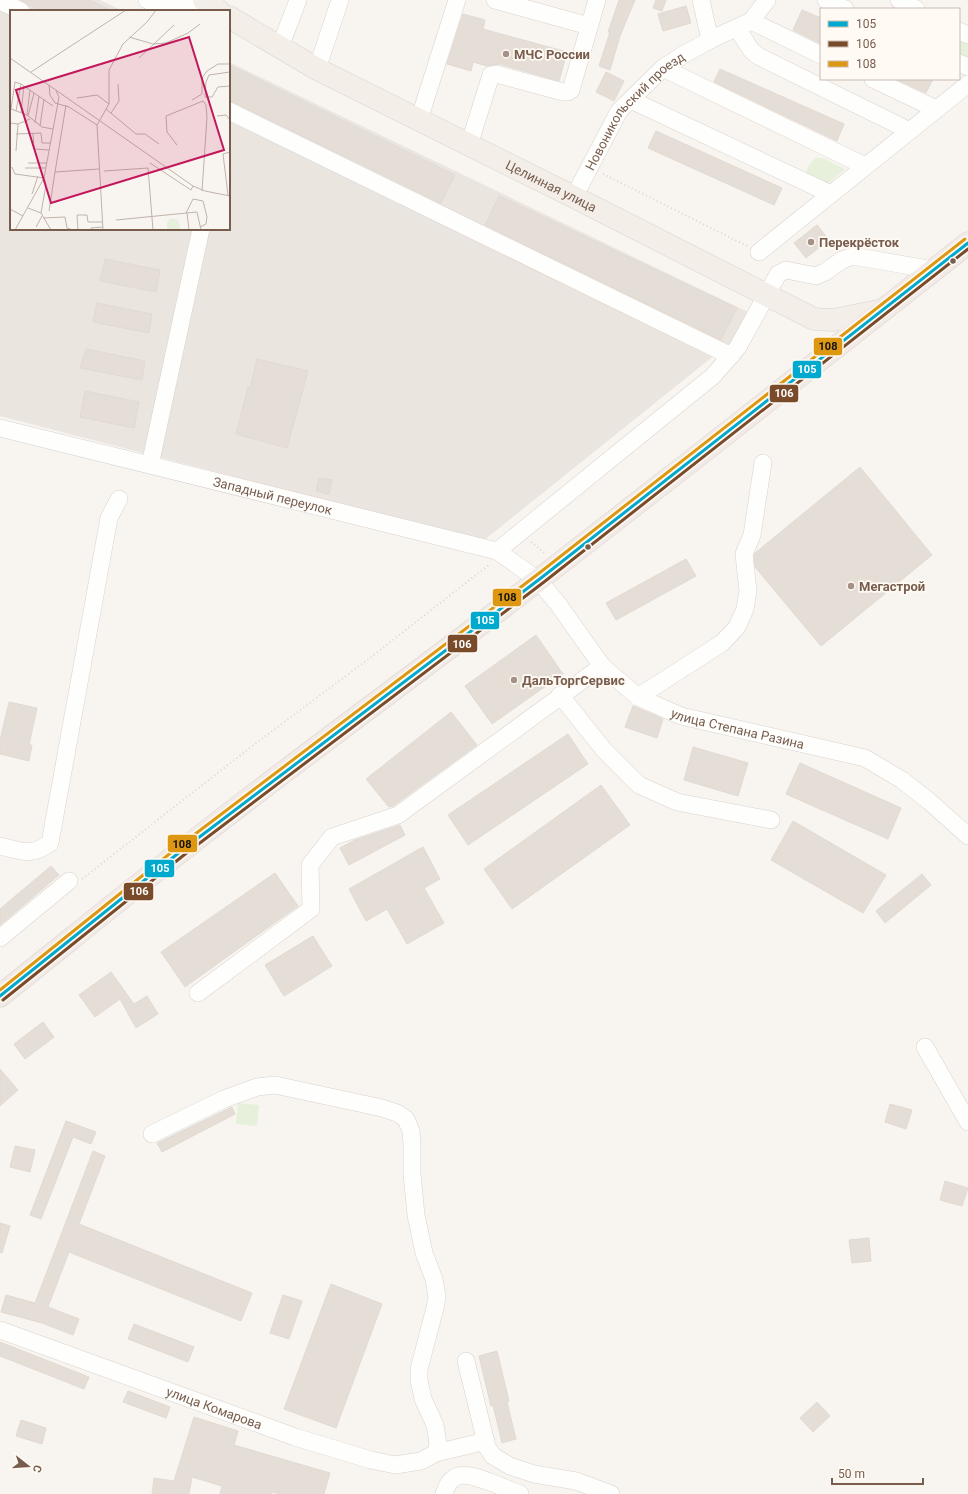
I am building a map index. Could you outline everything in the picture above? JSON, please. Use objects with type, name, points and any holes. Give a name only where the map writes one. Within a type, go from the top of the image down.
[{"type":"highway","points":[[0,996],[208,830],[538,580],[791,384],[968,243]]},
{"type":"main road","name":"Целинная улица","points":[[230,15],[317,69],[814,319],[833,320],[883,310]]},
{"type":"street","points":[[147,0],[153,3],[217,7]]},
{"type":"street","points":[[280,47],[298,0]]},
{"type":"street","points":[[317,69],[340,0]]},
{"type":"street","points":[[419,120],[457,0]]},
{"type":"street","points":[[495,0],[589,26]]},
{"type":"street","points":[[469,145],[491,75],[496,74],[563,92],[568,92],[571,90],[597,0]]},
{"type":"street","points":[[701,0],[710,40]]},
{"type":"street","points":[[744,25],[767,0]]},
{"type":"street","points":[[826,0],[843,8]]},
{"type":"street","points":[[899,0],[914,8]]},
{"type":"street","points":[[0,1],[19,10]]},
{"type":"street","points":[[744,25],[820,54]]},
{"type":"street","points":[[744,25],[751,50],[758,56],[910,131]]},
{"type":"street","name":"Новоникольский проезд","points":[[574,197],[619,112],[664,68],[683,55],[710,40],[744,25]]},
{"type":"street","points":[[664,68],[865,166]]},
{"type":"street","points":[[875,80],[936,109]]},
{"type":"street","points":[[759,252],[968,84]]},
{"type":"street","points":[[631,100],[831,194]]},
{"type":"street","points":[[230,112],[731,356]]},
{"type":"street","points":[[150,465],[201,230]]},
{"type":"street","points":[[501,554],[713,376],[731,356],[751,325],[766,294],[778,274],[786,270],[816,276],[825,272],[842,260],[852,256],[934,270]]},
{"type":"street","name":"Западный переулок","points":[[0,428],[501,554],[538,580]]},
{"type":"street","points":[[638,697],[722,643],[738,627],[745,609],[748,591],[744,554],[752,535],[763,463]]},
{"type":"street","points":[[0,846],[29,852],[40,850],[50,843],[109,518],[119,500]]},
{"type":"street","name":"улица Степана Разина","points":[[538,580],[558,604],[602,666],[638,697],[681,716],[865,758],[902,780],[930,802],[968,836]]},
{"type":"street","points":[[198,993],[311,909],[310,865],[332,837],[398,815],[560,695],[602,666]]},
{"type":"street","points":[[560,695],[604,750],[639,785],[677,802],[771,820]]},
{"type":"street","points":[[0,938],[74,881]]},
{"type":"street","points":[[925,1047],[968,1122]]},
{"type":"street","points":[[152,1134],[224,1099],[257,1087],[275,1085],[382,1108],[397,1113],[406,1119],[410,1130],[412,1144],[412,1174],[416,1215],[424,1253],[434,1280],[437,1297],[419,1370],[419,1380],[423,1399],[435,1425],[438,1444],[434,1454]]},
{"type":"street","name":"улица Комарова","points":[[0,1330],[287,1434],[371,1460],[395,1465],[421,1461],[434,1454],[486,1441]]},
{"type":"street","points":[[466,1361],[487,1447],[493,1456],[510,1466],[534,1474],[576,1481],[611,1494]]},
{"type":"street","points":[[444,1494],[446,1487],[454,1478],[460,1475],[470,1475],[520,1494]]},
{"type":"path","points":[[590,167],[759,252]]},
{"type":"path","points":[[74,881],[366,661],[501,554]]},
{"type":"shaded area","points":[[0,0],[100,0],[121,10],[10,10],[10,230],[230,230],[230,62],[748,312],[731,342],[483,541],[0,416]]},
{"type":"green space","points":[[960,34],[968,38],[968,63],[960,59]]},
{"type":"green space","points":[[816,158],[823,158],[845,169],[824,187],[806,176],[809,166]]},
{"type":"green space","points":[[238,1103],[259,1105],[257,1126],[236,1124]]},
{"type":"building","points":[[21,0],[89,0],[110,10],[38,10]]},
{"type":"building","points":[[619,0],[635,0],[620,36],[610,70],[599,66],[610,32],[608,32]]},
{"type":"building","points":[[656,0],[666,0],[662,11],[653,8]]},
{"type":"building","points":[[686,6],[691,23],[663,31],[658,14]]},
{"type":"building","points":[[802,10],[820,18],[820,44],[793,30]]},
{"type":"building","points":[[463,14],[485,20],[483,29],[567,52],[559,81],[499,64],[487,66],[473,62],[471,71],[447,64]]},
{"type":"building","points":[[230,65],[455,175],[441,203],[230,101]]},
{"type":"building","points":[[720,69],[844,124],[837,141],[714,82]]},
{"type":"building","points":[[606,72],[624,81],[614,101],[596,92]]},
{"type":"building","points":[[898,80],[932,80],[926,93]]},
{"type":"building","points":[[656,131],[782,188],[774,205],[648,148]]},
{"type":"building","points":[[499,196],[737,308],[721,340],[485,225]]},
{"type":"building","name":"Перекрёсток","points":[[817,225],[829,240],[806,258],[794,243]]},
{"type":"building","points":[[105,259],[160,270],[156,292],[100,281]]},
{"type":"building","points":[[97,303],[152,314],[149,333],[93,322]]},
{"type":"building","points":[[86,349],[145,361],[142,380],[80,368]]},
{"type":"building","points":[[257,359],[308,371],[287,448],[236,434]]},
{"type":"building","points":[[85,391],[139,402],[134,428],[80,417]]},
{"type":"building","points":[[860,467],[932,555],[821,646],[755,567],[754,556],[755,553]]},
{"type":"building","points":[[319,478],[332,480],[329,494],[316,491]]},
{"type":"building","points":[[686,559],[696,576],[616,620],[606,603]]},
{"type":"building","name":"ДальТоргСервис","points":[[536,635],[563,674],[492,724],[465,686]]},
{"type":"building","points":[[9,702],[37,708],[29,745],[32,745],[29,761],[0,754],[0,740]]},
{"type":"building","points":[[633,706],[663,719],[657,738],[625,727]]},
{"type":"building","points":[[451,712],[477,745],[393,806],[389,807],[366,779]]},
{"type":"building","points":[[568,734],[588,764],[468,845],[448,815]]},
{"type":"building","points":[[693,747],[748,763],[738,796],[684,780]]},
{"type":"building","points":[[800,763],[901,808],[888,839],[786,794]]},
{"type":"building","points":[[601,785],[630,825],[512,909],[484,869]]},
{"type":"building","points":[[793,821],[886,875],[863,913],[771,860]]},
{"type":"building","points":[[400,825],[405,835],[349,865],[340,848],[355,840]]},
{"type":"building","points":[[423,847],[440,879],[424,888],[444,923],[407,944],[387,909],[366,921],[349,889]]},
{"type":"building","points":[[51,866],[59,875],[0,925],[0,909]]},
{"type":"building","points":[[275,873],[298,906],[185,987],[161,952]]},
{"type":"building","points":[[922,874],[931,885],[885,923],[876,911]]},
{"type":"building","points":[[313,936],[332,966],[284,996],[265,965]]},
{"type":"building","points":[[111,972],[134,1004],[147,996],[158,1014],[136,1028],[120,999],[95,1017],[79,995]]},
{"type":"building","points":[[43,1022],[54,1037],[25,1059],[14,1044]]},
{"type":"building","points":[[0,1069],[18,1090],[0,1106]]},
{"type":"building","points":[[890,1104],[912,1110],[906,1129],[885,1122]]},
{"type":"building","points":[[232,1107],[235,1114],[162,1152],[157,1143]]},
{"type":"building","points":[[66,1121],[96,1132],[91,1144],[73,1137],[41,1219],[30,1215]]},
{"type":"building","points":[[15,1146],[35,1150],[30,1172],[10,1167]]},
{"type":"building","points":[[93,1151],[105,1156],[79,1224],[252,1293],[241,1321],[69,1252],[48,1307],[79,1319],[73,1335],[42,1323],[1,1312],[6,1295],[35,1303]]},
{"type":"building","points":[[945,1181],[968,1188],[962,1206],[940,1200]]},
{"type":"building","points":[[0,1223],[10,1226],[2,1253],[0,1252]]},
{"type":"building","points":[[869,1238],[871,1261],[852,1263],[849,1240]]},
{"type":"building","points":[[331,1284],[382,1304],[336,1428],[284,1409]]},
{"type":"building","points":[[283,1295],[302,1301],[289,1339],[270,1333]]},
{"type":"building","points":[[134,1324],[194,1347],[188,1362],[128,1339]]},
{"type":"building","points":[[0,1342],[89,1377],[84,1389],[0,1356]]},
{"type":"building","points":[[497,1351],[516,1439],[502,1443],[479,1356]]},
{"type":"building","points":[[128,1391],[170,1407],[166,1418],[123,1402]]},
{"type":"building","points":[[817,1402],[830,1416],[813,1432],[800,1418]]},
{"type":"building","points":[[194,1417],[238,1431],[234,1445],[330,1473],[324,1494],[281,1494],[271,1492],[271,1494],[220,1494],[222,1486],[192,1477],[189,1494],[152,1494],[154,1478],[174,1481]]},
{"type":"building","points":[[21,1420],[46,1428],[42,1444],[16,1436]]},
{"type":"transit line","name":"108","points":[[0,990],[178,847],[538,574],[965,239]]},
{"type":"transit line","name":"105","points":[[0,996],[181,851],[541,578],[968,243]]},
{"type":"transit line","name":"106","points":[[3,1000],[184,855],[544,582],[968,249]]},
{"type":"place","name":"МЧС России","points":[[506,54]]},
{"type":"place","name":"Перекрёсток","points":[[811,242]]},
{"type":"place","name":"Мегастрой","points":[[851,586]]},
{"type":"place","name":"ДальТоргСервис","points":[[514,680]]}]
